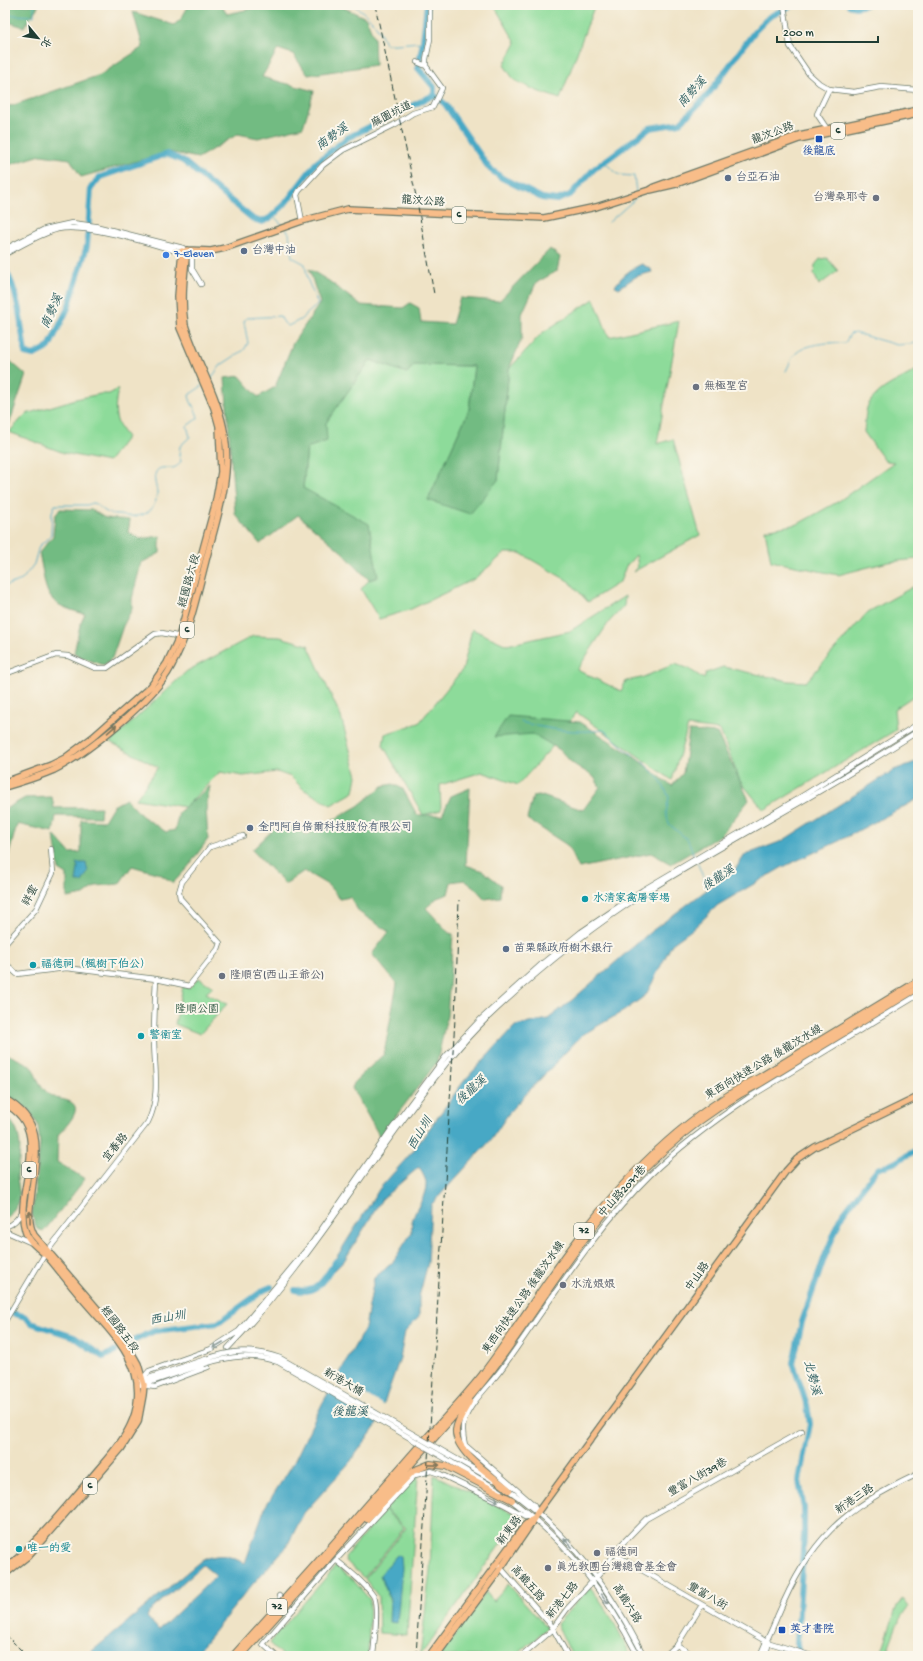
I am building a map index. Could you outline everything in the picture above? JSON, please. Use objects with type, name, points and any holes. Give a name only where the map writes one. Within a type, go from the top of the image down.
[{"type":"highway","name":"東西向快速公路 後龍汶水線","points":[[241,1656],[471,1388],[502,1348],[579,1238],[626,1181],[660,1148],[704,1112],[739,1088],[760,1077],[918,981]]},
{"type":"highway","name":"東西向快速公路 後龍汶水線","points":[[233,1656],[323,1560],[333,1553],[473,1394],[488,1376],[608,1210],[632,1183],[663,1153],[707,1116],[738,1095],[761,1083],[918,988]]},
{"type":"highway","points":[[473,1394],[456,1428],[457,1441],[480,1466],[509,1490]]},
{"type":"highway","points":[[333,1553],[413,1471],[430,1464],[446,1466],[512,1500]]},
{"type":"main road","name":"龍汶公路","points":[[886,120],[918,110]]},
{"type":"main road","name":"龍汶公路","points":[[184,250],[210,251],[225,248],[302,221],[339,211],[361,209],[544,218],[562,216],[676,182],[799,135],[918,114]]},
{"type":"main road","name":"經國路六段","points":[[5,787],[31,779],[83,753],[147,697],[170,669],[182,638],[215,527],[224,492],[226,473],[225,436],[220,414],[185,341],[178,313],[184,250]]},
{"type":"main road","name":"經國路六段","points":[[5,782],[56,766]]},
{"type":"main road","name":"中山路","points":[[535,1515],[786,1171],[797,1159],[815,1146],[918,1097]]},
{"type":"main road","name":"6","points":[[5,1099],[19,1107],[35,1131],[29,1223],[34,1235],[47,1252]]},
{"type":"main road","name":"6","points":[[5,1104],[23,1119],[34,1150],[23,1211],[24,1228],[33,1243]]},
{"type":"main road","name":"經國路五段","points":[[5,1574],[26,1554],[118,1448],[133,1419],[141,1383],[138,1364],[125,1341],[47,1252],[33,1243]]},
{"type":"main road","name":"新東路","points":[[429,1656],[529,1527],[535,1515]]},
{"type":"main road","name":"經國路五段","points":[[5,1569],[26,1554]]},
{"type":"main road","name":"新東路","points":[[436,1656],[499,1566]]},
{"type":"street","points":[[417,62],[426,66],[430,39],[430,5]]},
{"type":"street","points":[[784,5],[790,46],[809,74],[829,89],[860,92],[881,86],[918,90]]},
{"type":"street","name":"麻園坑道","points":[[302,221],[297,195],[323,165],[343,150],[394,125],[418,111],[433,105],[441,87],[426,66]]},
{"type":"street","points":[[828,131],[817,114],[829,89]]},
{"type":"street","points":[[7,251],[54,230],[80,226],[94,228],[184,250],[192,258],[192,269],[201,284]]},
{"type":"street","points":[[5,674],[56,655],[68,656],[95,668],[107,668],[155,634],[162,633],[182,638]]},
{"type":"street","points":[[141,1383],[149,1371],[211,1350],[239,1330],[312,1243],[390,1131],[446,1056],[480,1020],[544,962],[581,932],[643,890],[805,794],[918,724]]},
{"type":"street","points":[[228,1348],[310,1250],[392,1134],[451,1058],[483,1022],[546,965],[645,893],[852,772],[918,731]]},
{"type":"street","points":[[5,963],[17,974],[66,968],[156,979],[189,986],[218,949],[220,943],[180,898],[178,892],[182,882],[210,847],[243,836]]},
{"type":"street","name":"祥雲","points":[[5,944],[36,909],[53,873],[51,849]]},
{"type":"street","name":"宜春路","points":[[5,1321],[47,1252],[151,1115],[156,1088],[154,1038],[156,979]]},
{"type":"street","name":"中山路2071巷","points":[[535,1515],[534,1505],[479,1459],[465,1445],[463,1437],[464,1421],[472,1407],[495,1378],[597,1236],[634,1192],[678,1150],[721,1116],[918,995]]},
{"type":"street","points":[[5,1226],[11,1225],[23,1211]]},
{"type":"street","points":[[5,1231],[33,1243]]},
{"type":"street","name":"新港大橋","points":[[141,1383],[239,1355],[251,1355],[278,1362],[509,1490],[535,1515]]},
{"type":"street","name":"豐富八街39巷","points":[[614,1554],[646,1519],[802,1431]]},
{"type":"street","name":"新港大橋","points":[[438,1451],[535,1515]]},
{"type":"street","points":[[276,1656],[263,1644],[336,1560],[415,1475],[431,1471],[458,1482],[525,1516],[535,1515]]},
{"type":"street","name":"新港三路","points":[[767,1642],[793,1580],[810,1553],[831,1529],[867,1500],[918,1474]]},
{"type":"street","points":[[458,1482],[463,1476]]},
{"type":"street","name":"高鐵六路","points":[[535,1515],[569,1543],[597,1576],[625,1618],[644,1656]]},
{"type":"street","name":"高鐵六路","points":[[535,1515],[565,1547],[593,1581],[620,1621],[638,1656]]},
{"type":"street","name":"新港七路","points":[[522,1656],[553,1627],[614,1554]]},
{"type":"street","name":"豐富八街","points":[[614,1554],[767,1642],[809,1655]]},
{"type":"street","points":[[336,1560],[354,1575],[374,1598],[375,1614],[373,1656]]},
{"type":"street","name":"高鐵五路","points":[[499,1566],[553,1627],[568,1656]]},
{"type":"street","points":[[279,1596],[293,1610]]},
{"type":"street","points":[[665,1656],[677,1645],[702,1605]]},
{"type":"street","points":[[760,1656],[767,1642]]},
{"type":"street","points":[[765,1656],[768,1646],[767,1642]]},
{"type":"street","points":[[677,1645],[694,1656]]},
{"type":"green space","points":[[5,5],[39,5],[24,27],[5,21]]},
{"type":"green space","points":[[189,5],[221,5],[227,14],[268,5],[340,6],[366,18],[374,37],[375,65],[308,75],[293,54],[278,49],[262,77],[314,91],[303,127],[258,138],[238,134],[198,158],[169,152],[81,177],[70,159],[41,155],[5,166],[5,104],[11,106],[100,75],[143,47],[133,12],[174,25],[181,19]]},
{"type":"green space","points":[[497,5],[592,5],[594,7],[560,99],[537,91],[514,80],[504,65],[516,43],[495,7]]},
{"type":"green space","points":[[550,249],[560,257],[557,271],[536,283],[522,314],[522,338],[509,369],[498,480],[470,514],[428,500],[469,410],[474,366],[414,365],[407,373],[370,360],[326,423],[327,441],[307,448],[303,488],[369,524],[378,577],[369,580],[342,552],[298,515],[260,544],[235,514],[225,378],[240,376],[258,397],[275,387],[293,343],[320,303],[309,269],[329,281],[360,305],[403,308],[410,303],[419,308],[421,322],[452,324],[460,298],[499,301]]},
{"type":"green space","points":[[827,258],[838,271],[819,285],[814,274],[815,265],[820,259]]},
{"type":"green space","points":[[594,299],[609,337],[679,321],[657,444],[673,439],[700,535],[633,572],[638,566],[636,555],[626,566],[620,582],[588,602],[570,582],[520,553],[505,553],[474,579],[409,610],[379,619],[361,589],[369,580],[378,577],[303,489],[307,448],[370,360],[407,373],[414,365],[474,366],[469,410],[428,500],[498,480],[509,369],[542,333]]},
{"type":"green space","points":[[5,352],[8,359],[26,375],[5,436]]},
{"type":"green space","points":[[918,369],[918,559],[888,562],[838,575],[771,561],[765,530],[798,524],[839,501],[894,462],[885,461],[864,432],[867,408],[873,398],[884,388]]},
{"type":"green space","points":[[118,389],[115,409],[117,420],[119,426],[127,437],[108,462],[64,453],[9,432],[26,414],[76,399],[100,394],[109,394]]},
{"type":"green space","points":[[60,509],[92,510],[105,518],[130,520],[128,532],[141,539],[160,536],[160,553],[141,563],[132,599],[132,609],[123,626],[112,658],[104,665],[83,658],[74,653],[80,625],[85,614],[70,610],[60,605],[48,594],[39,553],[53,536],[55,516]]},
{"type":"green space","points":[[918,584],[918,693],[894,709],[896,730],[764,810],[740,781],[720,730],[688,726],[672,780],[576,712],[552,747],[518,785],[482,772],[440,785],[441,810],[423,815],[383,745],[385,734],[419,723],[463,669],[472,629],[507,645],[570,631],[625,596],[624,606],[609,622],[577,670],[621,691],[626,681],[641,678],[675,664],[689,669],[704,679],[706,673],[723,667],[789,681],[806,682],[868,612]]},
{"type":"green space","points":[[253,636],[280,637],[308,645],[341,717],[357,776],[354,792],[331,805],[303,789],[291,777],[277,772],[243,776],[220,772],[185,807],[136,799],[158,767],[110,742],[187,671]]},
{"type":"green space","points":[[508,716],[580,722],[633,756],[672,786],[683,773],[689,731],[717,733],[749,800],[721,835],[671,864],[651,853],[579,868],[567,845],[527,819],[533,796],[539,795],[583,810],[600,787],[594,777],[572,763],[560,750],[533,734],[494,737]]},
{"type":"green space","points":[[393,784],[403,789],[417,815],[442,815],[451,796],[470,788],[466,865],[483,871],[501,885],[500,897],[485,899],[474,887],[464,880],[451,882],[448,894],[437,898],[426,908],[449,933],[453,934],[447,1016],[437,1062],[380,1137],[352,1088],[355,1081],[384,1054],[397,984],[372,954],[389,932],[359,912],[350,897],[340,899],[328,885],[304,871],[285,884],[252,850],[278,825],[289,825],[307,835],[358,806],[383,786]]},
{"type":"green space","points":[[210,786],[206,809],[208,839],[188,867],[173,883],[160,874],[132,866],[119,884],[96,886],[84,895],[67,898],[67,875],[59,870],[54,835],[70,853],[81,852],[81,820],[104,821],[113,806],[126,799],[142,816],[166,832],[175,830],[179,812]]},
{"type":"green space","points":[[52,797],[54,808],[101,807],[100,817],[56,816],[53,832],[17,824],[5,869],[5,809],[25,798]]},
{"type":"green space","name":"隆順公園","points":[[199,978],[213,987],[206,993],[227,1004],[200,1034],[175,1024],[183,987],[189,988]]},
{"type":"green space","points":[[5,1053],[32,1066],[38,1079],[49,1094],[53,1097],[66,1100],[73,1104],[75,1108],[75,1113],[69,1123],[58,1135],[57,1162],[85,1179],[44,1231],[37,1229],[32,1214],[40,1144],[38,1125],[29,1110],[5,1095]]},
{"type":"green space","points":[[5,1115],[16,1128],[20,1143],[17,1176],[19,1198],[8,1218],[5,1217]]},
{"type":"green space","points":[[434,1475],[517,1515],[515,1524],[420,1656],[430,1570]]},
{"type":"green space","points":[[418,1476],[407,1635],[379,1633],[378,1596],[365,1579],[406,1528],[385,1509],[406,1485]]},
{"type":"green space","points":[[385,1510],[404,1528],[364,1578],[346,1561],[345,1557]]},
{"type":"green space","points":[[336,1566],[354,1581],[370,1600],[368,1656],[283,1656],[269,1643]]},
{"type":"green space","points":[[508,1584],[547,1628],[516,1656],[439,1656],[486,1592],[493,1601]]},
{"type":"green space","points":[[590,1587],[602,1603],[631,1656],[572,1656],[557,1624]]},
{"type":"green space","points":[[903,1598],[909,1606],[897,1625],[886,1654],[882,1651],[897,1606]]},
{"type":"water","points":[[642,264],[651,269],[652,272],[637,276],[619,288],[615,286],[627,273]]},
{"type":"water","name":"後龍溪","points":[[918,761],[918,799],[839,841],[783,867],[718,905],[694,928],[672,944],[646,995],[624,1011],[582,1035],[511,1110],[490,1141],[431,1205],[428,1263],[419,1297],[419,1317],[405,1332],[400,1358],[376,1426],[350,1462],[304,1513],[287,1546],[252,1585],[194,1656],[86,1656],[203,1559],[216,1556],[225,1556],[245,1563],[265,1507],[293,1464],[322,1404],[365,1328],[374,1278],[392,1263],[412,1232],[411,1225],[426,1189],[426,1182],[419,1167],[382,1199],[344,1261],[334,1271],[331,1266],[380,1188],[413,1151],[464,1081],[515,1026],[548,1019],[649,933],[736,868],[745,855],[782,841],[894,770]],"holes":[[[203,1565],[216,1576],[159,1630],[147,1617],[149,1612]]]},
{"type":"water","points":[[76,863],[86,863],[88,872],[82,882],[76,882],[78,867]]},
{"type":"water","points":[[398,1555],[401,1557],[402,1569],[397,1623],[389,1622],[390,1600],[380,1575]]},
{"type":"pier","points":[[335,1377],[385,1406],[381,1418],[329,1388]]},
{"type":"waterway","points":[[5,8],[11,15],[34,16],[34,5]]},
{"type":"waterway","points":[[353,5],[363,12],[377,27],[385,44],[423,42]]},
{"type":"waterway","points":[[427,5],[423,42],[418,68],[434,87],[434,95]]},
{"type":"waterway","name":"南勢溪","points":[[5,269],[10,278],[16,299],[21,320],[25,353],[34,355],[49,347],[68,308],[87,246],[91,188],[100,177],[167,154],[183,161],[253,219],[262,222],[270,218],[284,205],[316,163],[347,138],[434,95],[445,104],[489,168],[502,178],[542,198],[557,200],[570,195],[594,169],[650,128],[680,123],[707,96],[755,31],[769,17],[792,5]]},
{"type":"waterway","name":"南勢溪","points":[[849,5],[856,7],[865,5]]},
{"type":"waterway","points":[[604,162],[619,175],[634,176],[636,192]]},
{"type":"waterway","points":[[609,222],[635,199],[635,197]]},
{"type":"waterway","points":[[273,215],[282,225]]},
{"type":"waterway","points":[[209,381],[221,365],[244,350],[248,343],[244,322],[246,318],[280,316],[284,323],[288,326],[300,320],[318,304],[308,281],[305,264],[292,257],[289,233],[286,229]]},
{"type":"waterway","points":[[786,371],[791,360],[800,350],[812,345],[845,343],[850,334],[855,333],[897,345],[918,343]]},
{"type":"waterway","points":[[5,586],[22,580],[34,564],[39,546],[48,539],[51,534],[52,512],[55,505],[87,505],[93,503],[110,514],[132,516],[138,516],[148,512],[152,508],[157,496],[155,481],[156,472],[161,468],[175,467],[181,461],[179,456],[180,446],[190,437],[187,426],[198,418],[189,395],[202,386]]},
{"type":"waterway","points":[[521,722],[562,730],[604,730],[625,749],[644,763],[661,781],[669,797],[666,813],[669,824],[688,840],[695,858]]},
{"type":"waterway","points":[[697,862],[708,889]]},
{"type":"waterway","name":"北勢溪","points":[[799,1656],[797,1644],[804,1534],[804,1508],[799,1481],[810,1424],[807,1405],[793,1363],[802,1322],[825,1256],[842,1215],[877,1169],[894,1163],[918,1149]]},
{"type":"waterway","name":"西山圳","points":[[295,1290],[303,1291],[315,1288],[324,1279],[336,1261]]},
{"type":"waterway","name":"西山圳","points":[[131,1342],[154,1331],[218,1323],[264,1290],[271,1287]]},
{"type":"waterway","name":"西山圳","points":[[5,1311],[26,1317],[31,1323],[74,1337],[103,1357],[115,1351]]},
{"type":"railway","points":[[375,5],[416,196],[434,294]]},
{"type":"railway","points":[[416,1656],[455,1019],[459,900]]},
{"type":"railway","points":[[5,1634],[27,1656]]},
{"type":"place","name":"後龍底","points":[[819,139]]},
{"type":"place","name":"台亞石油","points":[[728,178]]},
{"type":"place","name":"台灣桑耶寺","points":[[876,198]]},
{"type":"place","name":"台灣中油","points":[[244,251]]},
{"type":"place","name":"7-Eleven","points":[[166,255]]},
{"type":"place","name":"無極聖宮","points":[[696,387]]},
{"type":"place","name":"金門阿自倍爾科技股份有限公司","points":[[250,828]]},
{"type":"place","name":"水清家禽屠宰場","points":[[585,899]]},
{"type":"place","name":"苗栗縣政府樹木銀行","points":[[506,949]]},
{"type":"place","name":"福德祠（楓樹下伯公）","points":[[33,965]]},
{"type":"place","name":"隆順宮(西山王爺公)","points":[[222,976]]},
{"type":"place","name":"警衛室","points":[[141,1036]]},
{"type":"place","name":"水流娘娘","points":[[563,1285]]},
{"type":"place","name":"唯一的愛","points":[[19,1549]]},
{"type":"place","name":"福德祠","points":[[597,1553]]},
{"type":"place","name":"真光教團台灣總會基金會","points":[[548,1568]]},
{"type":"place","name":"英才書院","points":[[782,1630]]}]
